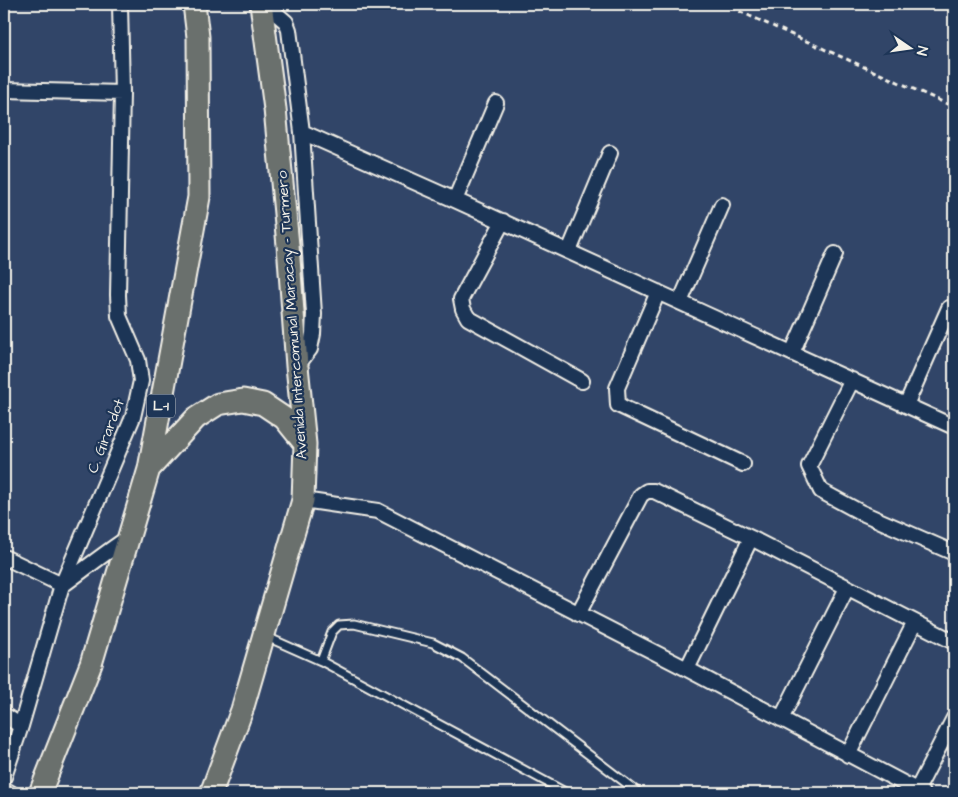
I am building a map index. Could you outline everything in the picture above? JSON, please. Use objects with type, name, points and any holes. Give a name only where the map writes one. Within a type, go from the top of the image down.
[{"type":"main road","name":"L-1","points":[[40,793],[91,664],[150,469],[199,197],[198,37],[194,4]]},
{"type":"main road","name":"Avenida Intercomunal Maracay - Turmero","points":[[211,793],[242,710],[303,500],[305,444],[275,109],[261,4]]},
{"type":"main road","points":[[150,469],[196,418],[218,404],[244,400],[263,404],[284,418],[305,444]]},
{"type":"street","name":"C. Girardot","points":[[4,777],[21,726],[62,585],[133,417],[141,381],[138,360],[119,316],[122,93],[120,4]]},
{"type":"street","points":[[265,4],[286,22],[289,30],[302,132],[314,314],[310,349],[297,366]]},
{"type":"street","points":[[4,90],[122,93]]},
{"type":"street","points":[[455,200],[496,103]]},
{"type":"street","points":[[302,132],[503,221],[954,427]]},
{"type":"street","points":[[569,251],[610,153]]},
{"type":"street","points":[[680,302],[722,205]]},
{"type":"street","points":[[503,221],[461,299],[463,309],[468,318],[582,380]]},
{"type":"street","points":[[792,353],[835,254]]},
{"type":"street","points":[[658,292],[617,388],[618,405],[742,464]]},
{"type":"street","points":[[906,405],[949,308]]},
{"type":"street","points":[[852,380],[809,466],[821,491],[860,512],[954,553]]},
{"type":"street","points":[[578,614],[641,495],[647,491],[654,491],[751,538],[954,642]]},
{"type":"street","points":[[303,500],[378,511],[687,669],[919,792],[954,718]]},
{"type":"street","points":[[4,557],[62,585],[129,537]]},
{"type":"street","points":[[687,669],[751,538]]},
{"type":"street","points":[[781,719],[847,588]]},
{"type":"street","points":[[848,755],[915,622]]},
{"type":"street","points":[[4,715],[21,726]]},
{"type":"street","points":[[4,788],[11,793]]},
{"type":"lane","points":[[320,661],[332,632],[339,625],[354,624],[433,643],[462,658],[639,793]]},
{"type":"lane","points":[[264,636],[320,661],[567,793]]},
{"type":"path","points":[[723,4],[954,107]]}]
